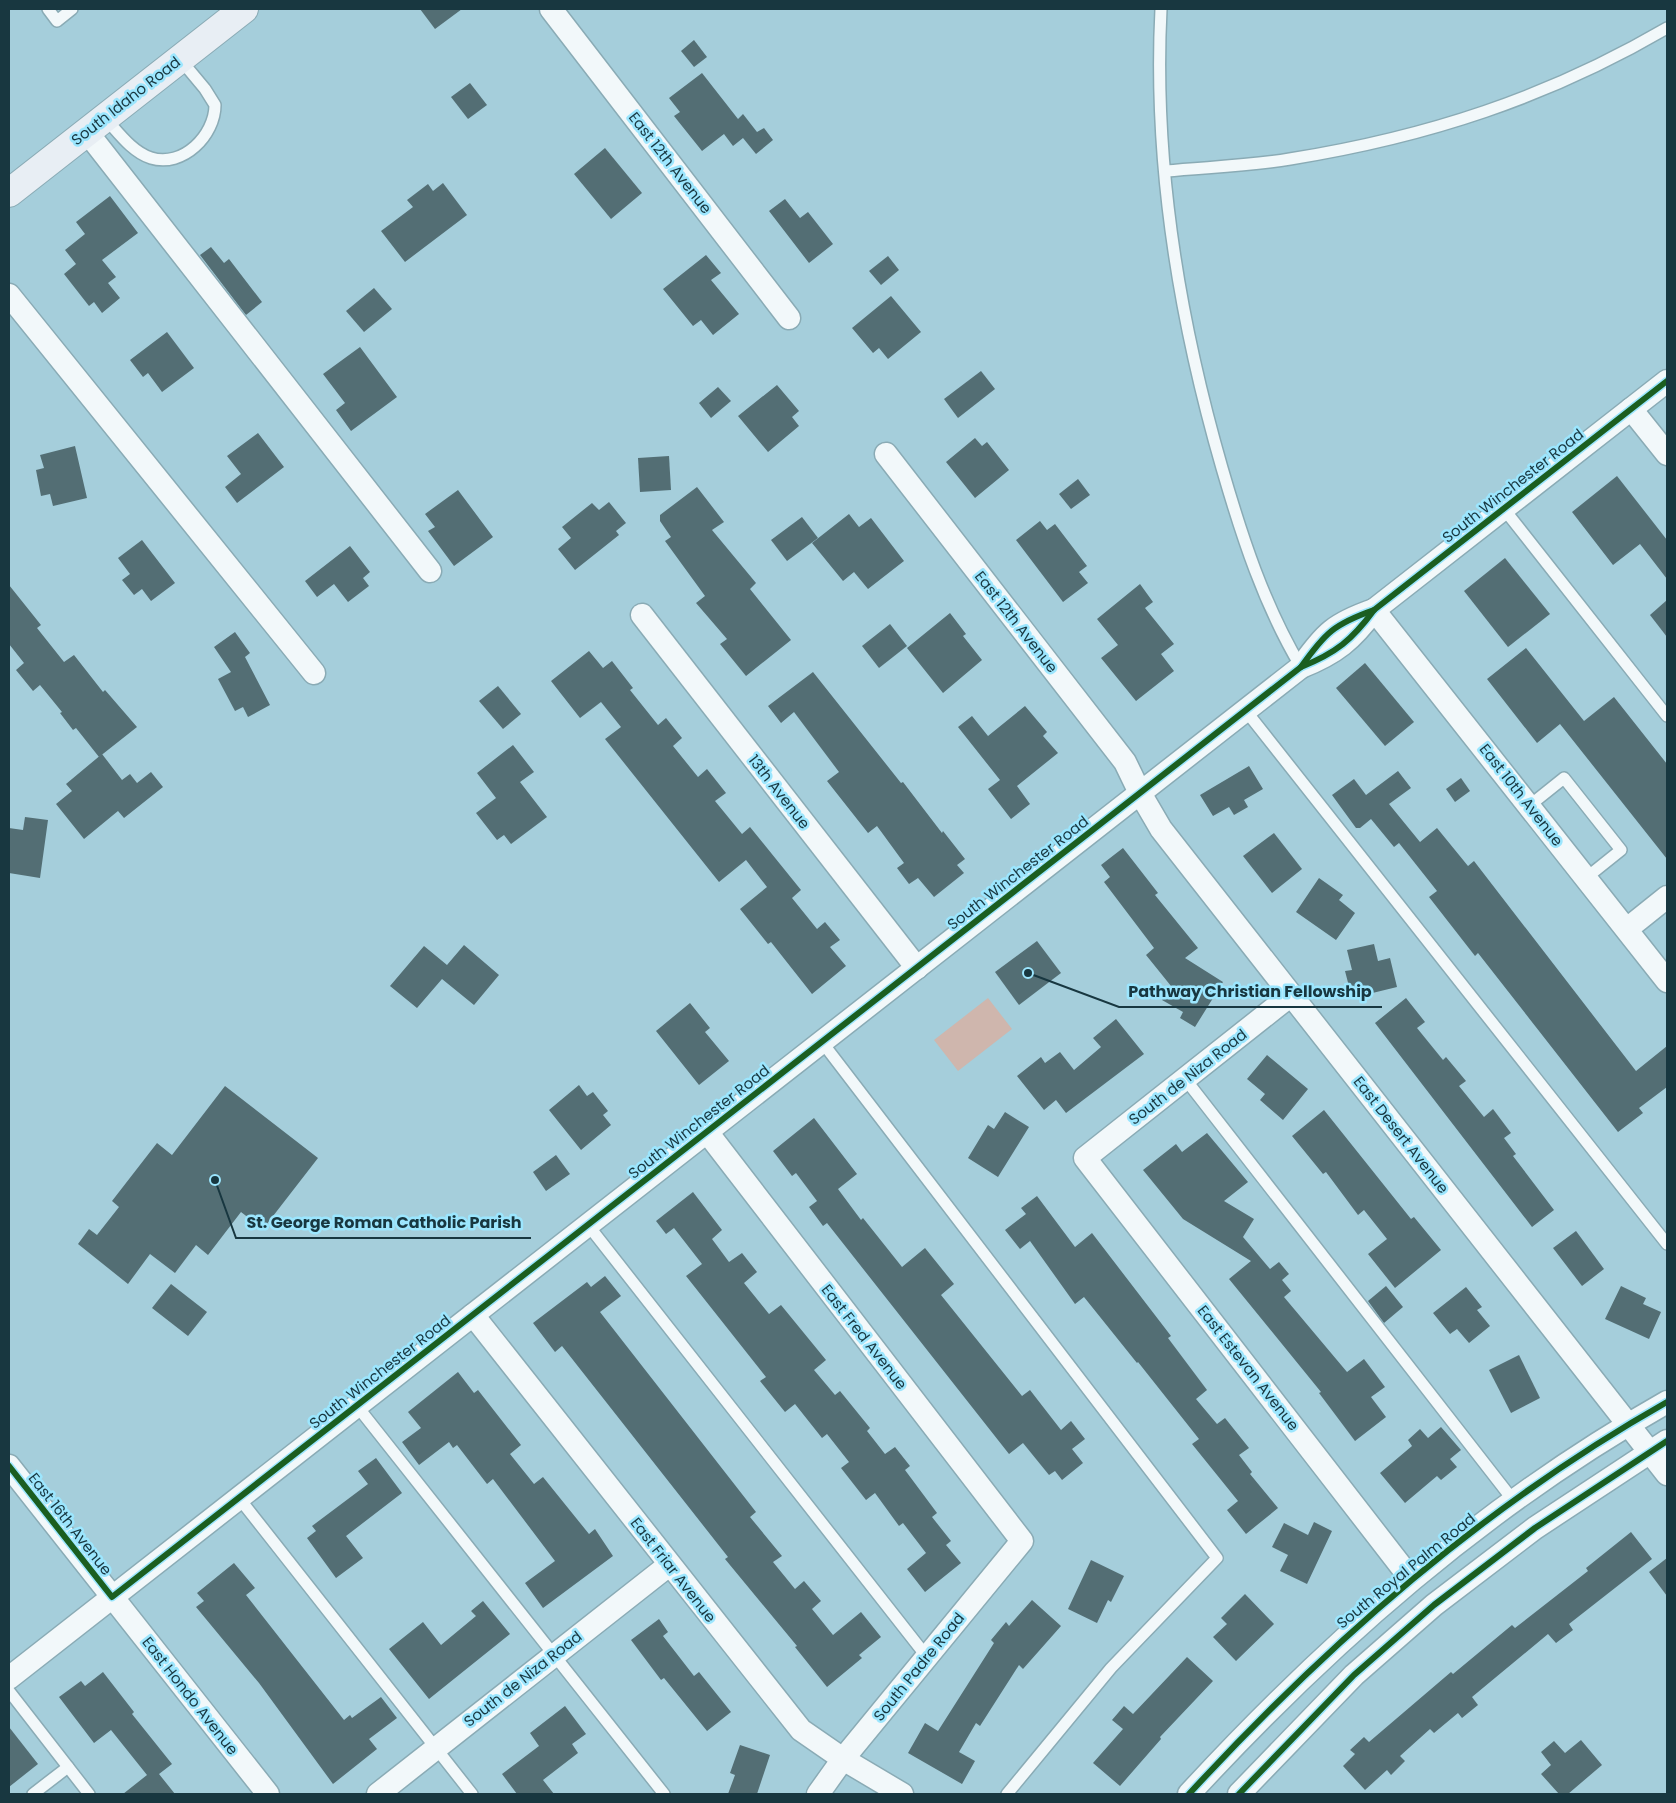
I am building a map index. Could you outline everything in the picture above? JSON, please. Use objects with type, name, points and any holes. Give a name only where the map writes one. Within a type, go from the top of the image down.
[{"type":"main road","name":"South Idaho Road","points":[[9,193],[244,9]]},
{"type":"street","name":"East 12th Avenue","points":[[551,9],[789,318]]},
{"type":"street","points":[[96,125],[430,571]]},
{"type":"street","points":[[9,295],[314,673]]},
{"type":"street","name":"South Winchester Road","points":[[9,1678],[1301,667],[1320,640],[1345,620],[1374,610],[1667,381]]},
{"type":"street","points":[[1632,409],[1667,454]]},
{"type":"street","name":"East 12th Avenue","points":[[886,454],[1125,762],[1140,794]]},
{"type":"street","name":"East 10th Avenue","points":[[1374,610],[1667,981]]},
{"type":"street","name":"13th Avenue","points":[[642,615],[916,968]]},
{"type":"street","name":"East Desert Avenue","points":[[1140,794],[1161,829],[1629,1424],[1658,1446],[1667,1474]]},
{"type":"street","points":[[1626,930],[1667,897]]},
{"type":"street","name":"South de Niza Road","points":[[1085,1158],[1186,1080],[1291,995]]},
{"type":"street","name":"East Fred Avenue","points":[[707,1132],[1022,1541]]},
{"type":"street","name":"East Estevan Avenue","points":[[1085,1158],[1411,1579]]},
{"type":"street","name":"East Friar Avenue","points":[[473,1314],[668,1565],[801,1730],[843,1759],[902,1794]]},
{"type":"street","name":"South Royal Palm Road","points":[[1189,1794],[1252,1726],[1323,1656],[1411,1579],[1513,1500],[1629,1424],[1667,1402]]},
{"type":"street","points":[[1239,1794],[1354,1675],[1434,1606],[1535,1528],[1658,1446]]},
{"type":"street","name":"East 16th Avenue","points":[[9,1466],[112,1597]]},
{"type":"street","name":"South Padre Road","points":[[818,1794],[843,1759],[1022,1541]]},
{"type":"street","name":"South de Niza Road","points":[[378,1794],[668,1565]]},
{"type":"street","name":"East Hondo Avenue","points":[[112,1597],[268,1794]]},
{"type":"lane","points":[[48,9],[57,20],[72,9]]},
{"type":"lane","points":[[1161,9],[1159,83],[1166,171],[1174,254],[1191,352],[1237,521],[1280,632],[1301,667]]},
{"type":"lane","points":[[1166,171],[1288,160],[1434,129],[1530,95],[1586,72],[1667,28]]},
{"type":"lane","points":[[96,125],[150,158],[164,160],[179,157],[200,143],[211,128],[215,105],[205,88],[180,59]]},
{"type":"lane","points":[[1504,509],[1667,716]]},
{"type":"lane","points":[[1246,710],[1667,1244]]},
{"type":"lane","points":[[1529,806],[1564,778],[1622,850],[1586,878]]},
{"type":"lane","points":[[822,1042],[1217,1558],[1111,1668],[1007,1794]]},
{"type":"lane","points":[[1186,1080],[1513,1500]]},
{"type":"lane","points":[[588,1225],[927,1657]]},
{"type":"lane","points":[[356,1406],[664,1794]]},
{"type":"lane","points":[[239,1498],[472,1794]]},
{"type":"lane","points":[[9,1691],[89,1794]]},
{"type":"lane","points":[[33,1794],[68,1767]]},
{"type":"shaded area","points":[[988,998],[1012,1029],[958,1071],[934,1040]]},
{"type":"building","points":[[420,9],[462,9],[435,29]]},
{"type":"building","points":[[694,40],[707,57],[694,67],[681,51]]},
{"type":"building","points":[[702,73],[738,119],[743,114],[757,132],[764,128],[773,140],[756,154],[743,138],[733,146],[724,134],[702,151],[674,116],[680,112],[669,98]]},
{"type":"building","points":[[470,83],[487,105],[468,119],[451,97]]},
{"type":"building","points":[[605,148],[642,193],[611,219],[574,174]]},
{"type":"building","points":[[443,183],[467,215],[405,262],[381,231],[413,207],[407,200],[428,184],[433,191]]},
{"type":"building","points":[[110,196],[138,233],[102,260],[116,277],[108,283],[120,298],[102,313],[94,302],[89,306],[64,274],[76,264],[65,250],[85,234],[76,222]]},
{"type":"building","points":[[785,199],[800,218],[808,212],[833,244],[809,263],[769,211]]},
{"type":"building","points":[[211,247],[224,263],[229,259],[262,302],[246,315],[200,255]]},
{"type":"building","points":[[706,255],[721,273],[711,280],[739,314],[713,335],[701,320],[693,326],[663,289]]},
{"type":"building","points":[[888,256],[899,270],[881,285],[869,271]]},
{"type":"building","points":[[374,288],[392,309],[364,332],[346,311]]},
{"type":"building","points":[[891,296],[921,332],[888,359],[879,348],[873,353],[852,328]]},
{"type":"building","points":[[167,332],[194,368],[162,392],[148,373],[143,377],[130,360]]},
{"type":"building","points":[[360,347],[397,397],[351,431],[336,410],[345,403],[323,374]]},
{"type":"building","points":[[981,371],[995,389],[958,418],[944,399]]},
{"type":"building","points":[[777,385],[799,411],[792,417],[799,426],[768,452],[738,416]]},
{"type":"building","points":[[718,387],[731,401],[711,418],[699,403]]},
{"type":"building","points":[[258,433],[284,467],[237,503],[225,487],[241,474],[227,456]]},
{"type":"building","points":[[975,438],[982,446],[987,442],[1009,470],[975,498],[946,462]]},
{"type":"building","points":[[75,446],[87,498],[53,506],[50,494],[41,496],[36,470],[44,468],[40,455]]},
{"type":"building","points":[[669,456],[671,490],[640,492],[638,458]]},
{"type":"building","points":[[1617,476],[1667,540],[1667,579],[1640,544],[1613,565],[1572,512]]},
{"type":"building","points":[[1078,479],[1090,495],[1071,509],[1059,494]]},
{"type":"building","points":[[697,487],[724,522],[712,530],[756,583],[750,589],[791,640],[746,676],[720,644],[727,639],[696,603],[705,596],[665,541],[671,537],[660,521],[660,515]]},
{"type":"building","points":[[458,490],[493,537],[454,566],[428,531],[435,527],[425,514]]},
{"type":"building","points":[[609,502],[626,523],[616,531],[619,535],[575,570],[558,549],[571,538],[562,527],[592,503],[599,510]]},
{"type":"building","points":[[849,514],[859,527],[871,518],[904,561],[868,589],[854,572],[843,581],[812,543]]},
{"type":"building","points":[[802,517],[818,538],[787,561],[771,540]]},
{"type":"building","points":[[1040,521],[1047,530],[1055,524],[1087,566],[1079,572],[1088,583],[1063,602],[1016,540]]},
{"type":"building","points":[[142,540],[175,583],[151,601],[142,589],[134,595],[122,580],[130,574],[118,558]]},
{"type":"building","points":[[350,546],[370,572],[363,578],[369,586],[348,602],[334,584],[317,597],[305,581]]},
{"type":"building","points":[[1505,558],[1550,614],[1508,647],[1464,591]]},
{"type":"building","points":[[1140,584],[1153,602],[1145,608],[1174,644],[1161,654],[1174,671],[1136,701],[1101,658],[1118,645],[1097,619]]},
{"type":"building","points":[[9,585],[41,625],[37,628],[64,662],[74,655],[103,692],[105,690],[137,727],[99,757],[76,728],[73,730],[60,713],[62,712],[40,685],[33,691],[16,670],[24,663],[9,644]]},
{"type":"building","points":[[1667,600],[1667,637],[1650,615]]},
{"type":"building","points":[[950,613],[966,634],[963,636],[982,660],[943,693],[907,648]]},
{"type":"building","points":[[890,624],[907,646],[879,668],[862,646]]},
{"type":"building","points":[[235,632],[250,653],[245,657],[270,705],[248,717],[243,707],[235,711],[218,679],[231,672],[214,647]]},
{"type":"building","points":[[1526,648],[1584,721],[1614,697],[1667,764],[1667,859],[1560,724],[1537,743],[1487,679]]},
{"type":"building","points":[[589,651],[603,668],[612,661],[633,688],[630,690],[658,725],[666,718],[682,738],[673,746],[698,777],[707,769],[726,793],[715,801],[742,834],[750,827],[801,890],[792,898],[817,929],[825,922],[840,940],[830,947],[846,966],[812,994],[771,942],[768,944],[740,909],[767,887],[746,860],[719,882],[605,739],[621,727],[601,702],[580,718],[551,681]]},
{"type":"building","points":[[1365,663],[1414,722],[1385,746],[1336,688]]},
{"type":"building","points":[[813,672],[901,783],[903,782],[942,833],[943,831],[965,859],[957,865],[964,873],[934,897],[918,878],[909,884],[897,868],[904,863],[877,826],[868,833],[827,781],[839,772],[794,712],[781,723],[768,706]]},
{"type":"building","points":[[498,686],[521,714],[503,729],[479,701]]},
{"type":"building","points":[[1025,706],[1047,732],[1043,736],[1058,753],[1017,786],[1030,804],[1011,819],[988,789],[1000,780],[958,727],[972,716],[988,736]]},
{"type":"building","points":[[513,745],[534,772],[520,782],[547,817],[511,844],[504,835],[497,840],[476,813],[496,798],[477,773]]},
{"type":"building","points":[[102,754],[122,780],[130,774],[137,783],[151,772],[163,787],[124,818],[118,811],[84,839],[56,804],[72,791],[66,784]]},
{"type":"building","points":[[1249,766],[1263,789],[1244,800],[1248,807],[1234,815],[1229,807],[1213,816],[1200,795]]},
{"type":"building","points":[[1398,771],[1411,788],[1389,804],[1420,842],[1437,828],[1468,866],[1474,861],[1636,1071],[1667,1046],[1667,1087],[1639,1108],[1643,1113],[1618,1132],[1478,953],[1475,956],[1429,897],[1437,891],[1399,843],[1394,847],[1371,819],[1360,828],[1356,828],[1332,795],[1354,779],[1366,795]]},
{"type":"building","points":[[1461,778],[1470,791],[1455,802],[1446,789]]},
{"type":"building","points":[[25,817],[48,820],[40,878],[9,873],[9,828],[23,830]]},
{"type":"building","points":[[1274,833],[1302,869],[1272,893],[1243,856]]},
{"type":"building","points":[[1123,848],[1158,893],[1155,895],[1198,948],[1185,958],[1223,982],[1195,1027],[1180,1018],[1183,1012],[1162,1000],[1171,986],[1146,955],[1154,948],[1104,882],[1110,877],[1101,865]]},
{"type":"building","points":[[1319,878],[1343,895],[1339,900],[1355,913],[1336,940],[1296,912]]},
{"type":"building","points":[[1037,941],[1061,973],[1019,1005],[995,972]]},
{"type":"building","points":[[1374,944],[1378,961],[1390,958],[1397,987],[1352,998],[1345,971],[1352,970],[1347,950]]},
{"type":"building","points":[[464,945],[499,975],[474,1005],[442,979],[417,1008],[390,986],[424,946],[447,965]]},
{"type":"building","points":[[1406,998],[1425,1022],[1417,1028],[1443,1060],[1446,1057],[1466,1081],[1459,1086],[1484,1117],[1493,1109],[1511,1133],[1504,1138],[1516,1154],[1513,1156],[1554,1210],[1532,1227],[1375,1023]]},
{"type":"building","points":[[690,1003],[710,1028],[705,1032],[729,1061],[699,1085],[656,1031]]},
{"type":"building","points":[[1116,1019],[1144,1054],[1066,1113],[1056,1100],[1044,1110],[1017,1076],[1041,1057],[1045,1063],[1060,1052],[1074,1070],[1101,1047],[1093,1038]]},
{"type":"building","points":[[1267,1055],[1308,1089],[1283,1120],[1260,1100],[1265,1094],[1247,1079]]},
{"type":"building","points":[[579,1085],[587,1096],[593,1092],[608,1111],[603,1115],[611,1125],[581,1150],[549,1110]]},
{"type":"building","points":[[225,1086],[318,1158],[263,1229],[241,1212],[208,1255],[196,1245],[175,1273],[150,1254],[128,1284],[78,1244],[89,1229],[97,1235],[119,1207],[112,1201],[157,1143],[172,1155]]},
{"type":"building","points":[[1324,1110],[1411,1219],[1414,1217],[1441,1250],[1395,1288],[1368,1254],[1387,1239],[1364,1210],[1358,1215],[1326,1172],[1323,1174],[1292,1136]]},
{"type":"building","points":[[1005,1112],[1029,1127],[998,1177],[968,1158],[988,1125],[994,1129]]},
{"type":"building","points":[[814,1118],[857,1174],[838,1189],[861,1220],[863,1218],[902,1267],[925,1248],[954,1284],[941,1295],[1022,1396],[1030,1390],[1061,1430],[1071,1421],[1085,1439],[1072,1449],[1083,1463],[1062,1480],[1055,1471],[1049,1475],[1023,1443],[1009,1454],[827,1223],[823,1226],[809,1207],[817,1201],[796,1173],[792,1176],[773,1151]]},
{"type":"building","points":[[1207,1133],[1248,1182],[1224,1201],[1254,1219],[1243,1237],[1270,1269],[1279,1262],[1289,1274],[1282,1280],[1291,1291],[1284,1297],[1347,1372],[1364,1359],[1385,1387],[1371,1397],[1386,1417],[1355,1441],[1319,1393],[1321,1392],[1229,1279],[1251,1261],[1183,1219],[1143,1170],[1176,1144],[1182,1152]]},
{"type":"building","points":[[556,1155],[570,1174],[546,1191],[533,1172]]},
{"type":"building","points":[[693,1192],[722,1230],[712,1239],[729,1262],[742,1253],[757,1272],[744,1283],[769,1314],[781,1305],[826,1360],[814,1370],[835,1395],[840,1391],[870,1428],[867,1431],[885,1454],[895,1447],[910,1466],[905,1470],[937,1513],[932,1517],[951,1541],[946,1545],[961,1563],[925,1592],[907,1569],[926,1553],[903,1523],[899,1526],[875,1493],[866,1500],[841,1468],[849,1462],[827,1434],[822,1438],[795,1404],[785,1412],[760,1381],[766,1377],[686,1276],[702,1264],[674,1228],[666,1234],[656,1221]]},
{"type":"building","points":[[1037,1196],[1075,1247],[1092,1233],[1171,1336],[1168,1338],[1207,1390],[1196,1399],[1217,1424],[1225,1418],[1249,1448],[1239,1455],[1252,1472],[1250,1474],[1278,1508],[1246,1534],[1227,1510],[1238,1501],[1192,1444],[1199,1439],[1138,1362],[1084,1297],[1075,1304],[1030,1241],[1020,1249],[1005,1230],[1026,1214],[1021,1208]]},
{"type":"building","points":[[1576,1231],[1604,1269],[1582,1286],[1553,1248]]},
{"type":"building","points":[[605,1276],[621,1296],[600,1312],[756,1512],[750,1517],[782,1556],[773,1562],[795,1589],[804,1581],[821,1601],[812,1609],[833,1635],[861,1612],[881,1637],[859,1655],[862,1658],[827,1687],[795,1647],[797,1646],[725,1559],[728,1557],[562,1346],[555,1352],[533,1323],[587,1282],[591,1287]]},
{"type":"building","points":[[171,1284],[207,1312],[188,1336],[152,1308]]},
{"type":"building","points":[[1386,1286],[1403,1307],[1384,1323],[1368,1301]]},
{"type":"building","points":[[1621,1286],[1646,1298],[1643,1304],[1661,1312],[1649,1339],[1605,1319]]},
{"type":"building","points":[[1466,1287],[1482,1307],[1477,1310],[1490,1326],[1469,1343],[1457,1329],[1450,1334],[1433,1313]]},
{"type":"building","points":[[1519,1355],[1540,1398],[1511,1413],[1489,1370]]},
{"type":"building","points":[[458,1372],[474,1393],[478,1390],[521,1445],[510,1454],[534,1484],[543,1477],[589,1534],[595,1529],[613,1556],[543,1608],[525,1583],[555,1561],[493,1479],[487,1484],[457,1445],[453,1448],[449,1442],[419,1465],[402,1442],[421,1428],[408,1412]]},
{"type":"building","points":[[1441,1427],[1461,1450],[1450,1459],[1457,1467],[1441,1480],[1437,1476],[1405,1503],[1380,1473],[1412,1446],[1408,1440],[1420,1429],[1428,1438]]},
{"type":"building","points":[[376,1458],[402,1493],[346,1536],[363,1558],[336,1578],[307,1538],[316,1531],[312,1526],[368,1484],[358,1471]]},
{"type":"building","points":[[1314,1522],[1332,1531],[1307,1584],[1280,1571],[1288,1555],[1272,1547],[1284,1523],[1308,1535]]},
{"type":"building","points":[[1631,1532],[1652,1559],[1569,1624],[1573,1630],[1556,1643],[1548,1634],[1472,1697],[1478,1705],[1462,1718],[1458,1713],[1434,1733],[1430,1729],[1400,1756],[1405,1761],[1391,1775],[1387,1770],[1365,1790],[1343,1766],[1355,1754],[1350,1750],[1364,1737],[1369,1742],[1451,1672],[1453,1674],[1512,1625],[1515,1628],[1588,1571],[1586,1568]]},
{"type":"building","points":[[1667,1558],[1667,1596],[1649,1572]]},
{"type":"building","points":[[1091,1560],[1124,1576],[1111,1602],[1108,1600],[1097,1623],[1068,1609]]},
{"type":"building","points":[[234,1563],[255,1588],[246,1595],[344,1720],[350,1715],[352,1718],[381,1697],[397,1718],[369,1739],[377,1749],[333,1784],[259,1683],[196,1607],[204,1601],[197,1593]]},
{"type":"building","points":[[1245,1594],[1274,1624],[1236,1661],[1213,1637],[1227,1624],[1221,1618]]},
{"type":"building","points":[[1032,1600],[1061,1626],[1023,1669],[1019,1665],[980,1726],[976,1723],[959,1752],[975,1761],[962,1784],[908,1753],[925,1723],[938,1731],[994,1643],[991,1640],[1006,1622],[1009,1626]]},
{"type":"building","points":[[483,1601],[510,1634],[429,1699],[389,1649],[423,1622],[441,1645],[476,1616],[471,1611]]},
{"type":"building","points":[[659,1619],[668,1632],[663,1636],[694,1676],[699,1672],[731,1712],[707,1731],[664,1678],[661,1680],[631,1640]]},
{"type":"building","points":[[1187,1657],[1213,1681],[1160,1737],[1161,1739],[1120,1786],[1093,1763],[1123,1729],[1112,1720],[1124,1706],[1133,1714]]},
{"type":"building","points":[[103,1672],[134,1712],[132,1714],[172,1764],[159,1774],[175,1794],[123,1794],[147,1775],[111,1730],[94,1743],[59,1697],[81,1681],[85,1686]]},
{"type":"building","points":[[565,1706],[586,1734],[572,1744],[578,1753],[543,1780],[554,1794],[517,1794],[502,1774],[539,1746],[530,1733]]},
{"type":"building","points":[[9,1727],[38,1764],[9,1787]]},
{"type":"building","points":[[1581,1740],[1602,1765],[1568,1794],[1559,1794],[1541,1774],[1551,1765],[1541,1752],[1554,1741],[1565,1753]]},
{"type":"building","points":[[740,1745],[770,1755],[757,1794],[728,1794],[735,1775],[730,1773]]},
{"type":"cycle path","points":[[9,1466],[112,1597],[1301,667],[1334,651],[1358,630],[1374,610],[1667,381]]},
{"type":"cycle path","points":[[1301,667],[1317,646],[1332,631],[1349,620],[1374,610]]},
{"type":"cycle path","points":[[1189,1794],[1298,1683],[1354,1630],[1413,1579],[1535,1485],[1600,1442],[1667,1402]]},
{"type":"cycle path","points":[[1239,1794],[1354,1675],[1434,1605],[1535,1528],[1667,1441]]},
{"type":"place","name":"Pathway Christian Fellowship","points":[[1028,973]]},
{"type":"place","name":"St. George Roman Catholic Parish","points":[[215,1180]]}]
